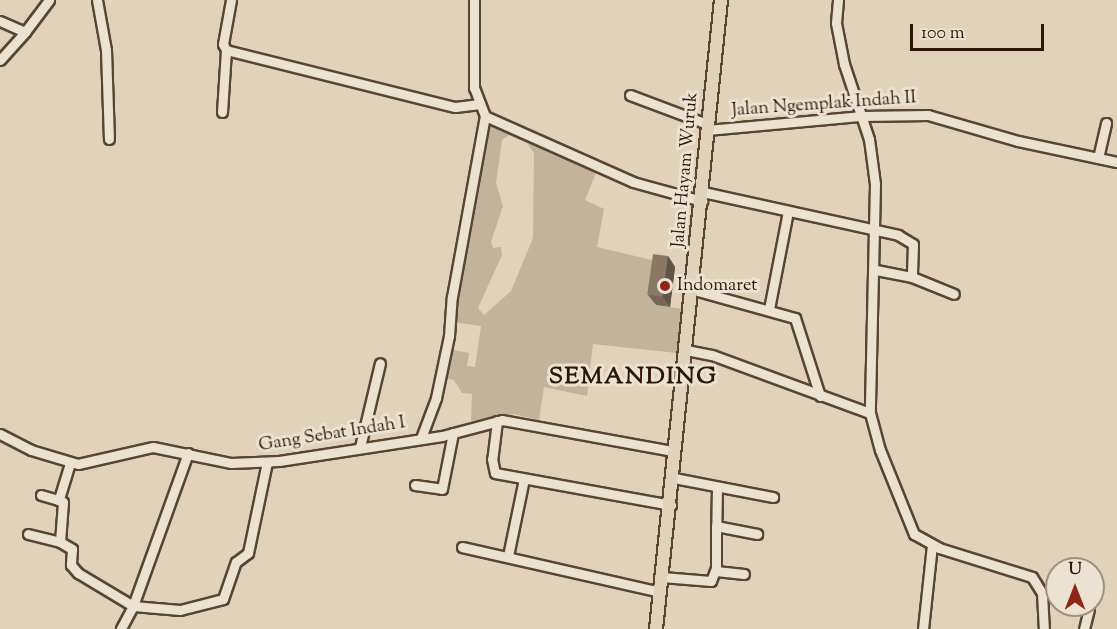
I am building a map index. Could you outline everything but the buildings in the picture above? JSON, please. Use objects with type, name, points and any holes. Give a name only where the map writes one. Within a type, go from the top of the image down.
[{"type":"main road","name":"Jalan Hayam Wuruk","points":[[656,629],[674,478],[673,451],[694,290],[707,127],[721,0]]},
{"type":"street","points":[[0,60],[49,0]]},
{"type":"street","points":[[97,0],[106,50],[109,139]]},
{"type":"street","points":[[222,112],[226,50],[223,44],[231,0]]},
{"type":"street","points":[[421,438],[436,398],[449,336],[452,297],[485,116],[474,88],[474,0]]},
{"type":"street","points":[[838,0],[836,23],[844,64],[862,116],[875,184],[876,270],[870,413],[906,521],[914,534],[932,545],[1032,578],[1042,593],[1044,629]]},
{"type":"street","points":[[0,21],[25,32]]},
{"type":"street","points":[[226,50],[455,107],[480,104]]},
{"type":"street","points":[[630,94],[707,127]]},
{"type":"street","points":[[485,116],[633,182],[876,230],[913,244],[912,277]]},
{"type":"street","name":"Jalan Ngemplak Indah II","points":[[707,127],[862,116],[941,117],[1018,141],[1117,162]]},
{"type":"street","points":[[1098,158],[1106,123]]},
{"type":"street","points":[[769,309],[788,211]]},
{"type":"street","points":[[876,270],[912,277],[954,294]]},
{"type":"street","points":[[694,290],[788,314],[800,325],[820,396]]},
{"type":"street","points":[[686,350],[712,355],[870,413]]},
{"type":"street","points":[[360,447],[380,363]]},
{"type":"street","points":[[497,420],[492,459],[495,473],[670,505]]},
{"type":"street","name":"Gang Sebat Indah I","points":[[0,434],[31,450],[69,463],[87,464],[147,447],[231,463],[267,462],[453,433],[497,420],[673,451]]},
{"type":"street","points":[[415,484],[442,489],[453,433]]},
{"type":"street","points":[[121,629],[133,606],[188,453]]},
{"type":"street","points":[[28,534],[60,542],[72,549],[71,565],[78,573],[133,606],[180,610],[223,599],[236,562],[248,554],[267,462]]},
{"type":"street","points":[[59,500],[69,463]]},
{"type":"street","points":[[674,478],[773,497]]},
{"type":"street","points":[[508,556],[524,479]]},
{"type":"street","points":[[662,577],[706,583],[716,571],[717,487]]},
{"type":"street","points":[[41,495],[63,502],[60,542]]},
{"type":"street","points":[[716,526],[757,534]]},
{"type":"street","points":[[923,629],[932,545]]},
{"type":"street","points":[[462,548],[508,556],[660,592]]},
{"type":"street","points":[[716,571],[744,574]]},
{"type":"shaded area","points":[[487,121],[597,170],[585,200],[604,209],[597,247],[660,262],[655,305],[683,309],[677,353],[593,344],[587,396],[544,387],[539,420],[514,414],[471,421],[472,394],[462,393],[454,380],[440,377],[447,349],[469,353],[467,366],[475,367],[481,326],[452,322],[453,296]],"holes":[[[509,135],[527,143],[534,153],[533,238],[511,291],[484,315],[478,308],[502,255],[501,247],[493,248],[491,242],[503,206],[496,183],[502,140]]]},
{"type":"place","name":"Indomaret","points":[[665,286]]},
{"type":"district","name":"SEMANDING","points":[[633,378]]}]
